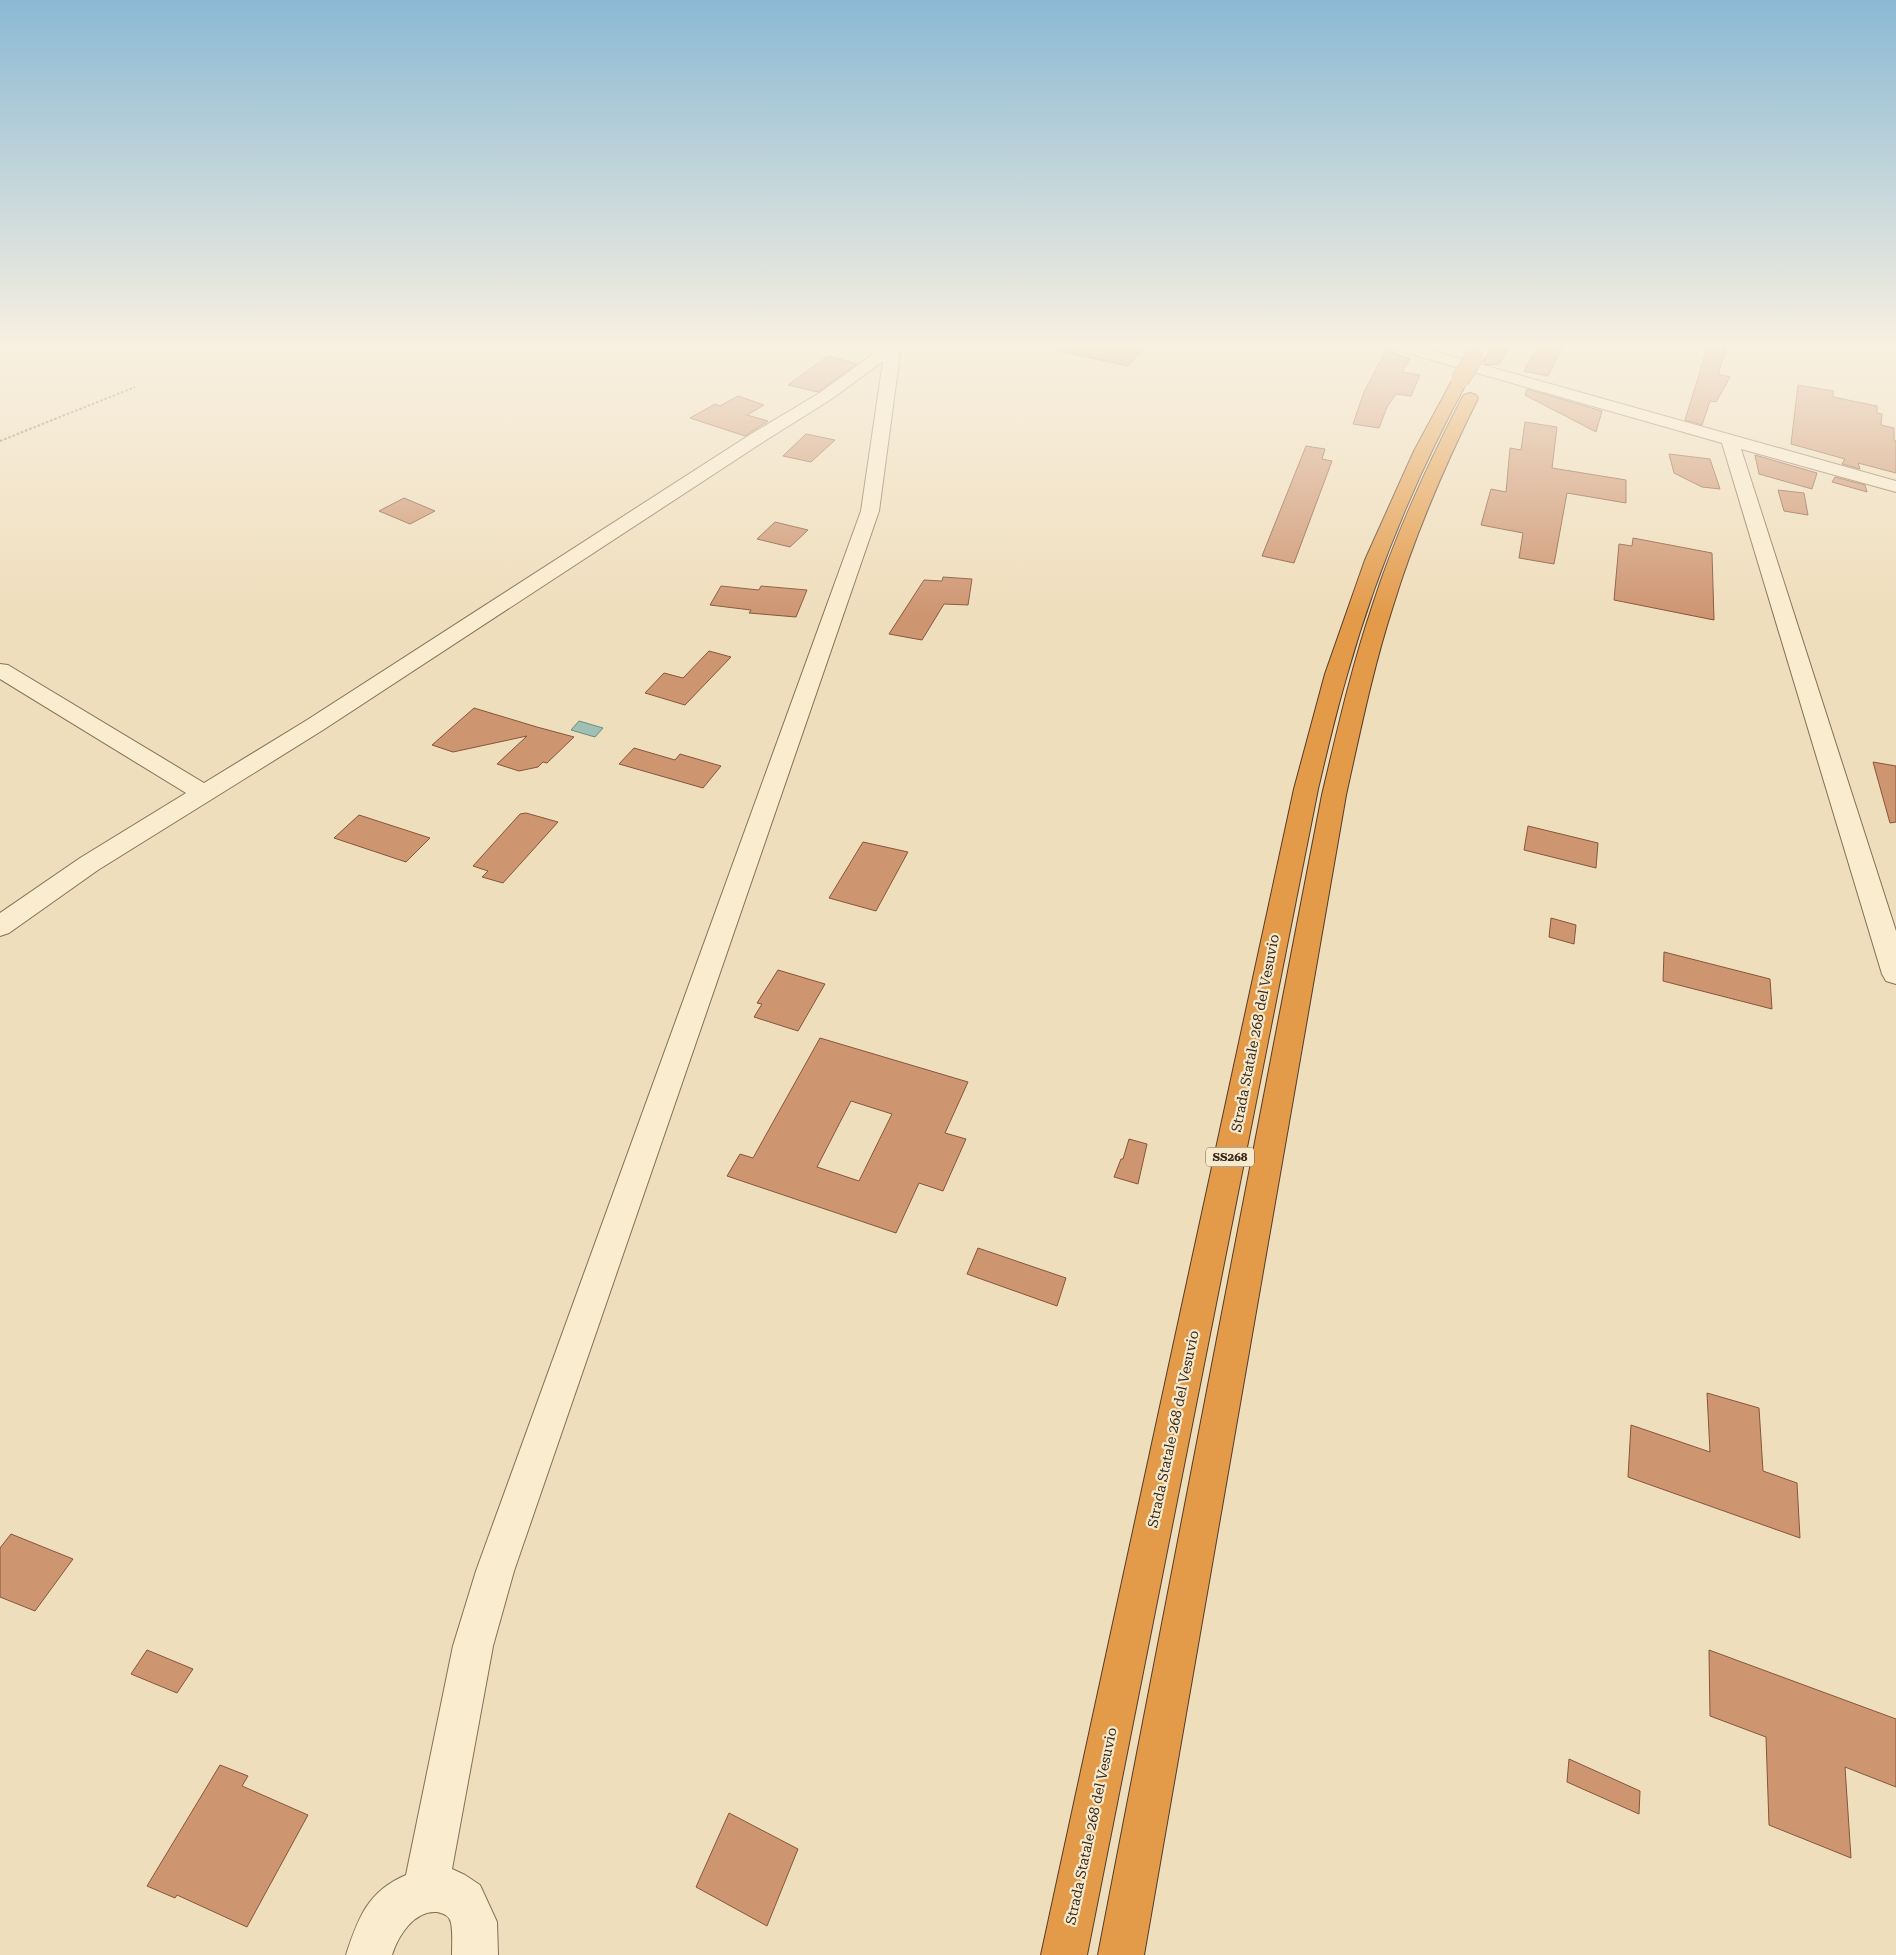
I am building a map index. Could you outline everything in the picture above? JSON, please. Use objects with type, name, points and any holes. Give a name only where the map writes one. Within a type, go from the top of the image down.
[{"type":"highway","name":"Strada Statale 268 del Vesuvio","points":[[1064,1955],[1306,789],[1336,675],[1365,587],[1389,522],[1418,457],[1434,433]]},
{"type":"highway","name":"Strada Statale 268 del Vesuvio","points":[[1124,1948],[1334,795],[1361,679],[1388,591],[1410,527],[1449,433]]},
{"type":"street","points":[[0,926],[89,864],[315,726],[765,433]]},
{"type":"street","points":[[426,1889],[473,1646],[495,1571],[870,511],[881,433]]},
{"type":"street","points":[[1706,433],[1896,487]]},
{"type":"street","points":[[1730,440],[1896,974]]},
{"type":"street","points":[[0,670],[203,793]]},
{"type":"street","points":[[369,1955],[378,1929],[391,1910],[408,1896],[426,1889],[442,1888],[456,1893],[468,1904],[474,1919],[476,1938],[474,1955]]},
{"type":"path","points":[[0,441],[20,433]]},
{"type":"water","points":[[579,721],[603,728],[595,737],[571,730]]},
{"type":"building","points":[[737,433],[749,433],[745,436]]},
{"type":"building","points":[[1523,433],[1556,433],[1552,468],[1626,480],[1626,503],[1567,493],[1554,564],[1519,558],[1523,533],[1481,525],[1491,489],[1506,492],[1510,448],[1521,450]]},
{"type":"building","points":[[1792,433],[1894,433],[1894,440],[1896,441],[1896,473],[1858,463],[1860,469],[1842,464],[1845,459],[1791,444]]},
{"type":"building","points":[[806,434],[835,440],[811,462],[783,456]]},
{"type":"building","points":[[1306,446],[1325,449],[1322,459],[1332,461],[1294,563],[1262,556]]},
{"type":"building","points":[[1669,454],[1710,459],[1720,489],[1702,487],[1674,473]]},
{"type":"building","points":[[1755,455],[1817,473],[1812,489],[1759,474]]},
{"type":"building","points":[[1835,477],[1865,485],[1867,492],[1832,482]]},
{"type":"building","points":[[1778,490],[1804,493],[1808,515],[1784,511]]},
{"type":"building","points":[[404,498],[435,511],[410,524],[379,511]]},
{"type":"building","points":[[775,522],[808,530],[790,547],[757,539]]},
{"type":"building","points":[[1633,538],[1712,553],[1714,620],[1614,600],[1619,544],[1632,546]]},
{"type":"building","points":[[943,577],[972,579],[968,605],[944,604],[922,640],[889,634],[924,580],[942,581]]},
{"type":"building","points":[[721,586],[759,590],[761,586],[807,590],[796,617],[749,613],[751,610],[710,605]]},
{"type":"building","points":[[709,651],[731,657],[685,705],[645,693],[664,673],[683,678]]},
{"type":"building","points":[[474,708],[574,737],[547,763],[543,762],[538,767],[519,771],[497,764],[527,736],[453,752],[432,745]]},
{"type":"building","points":[[634,748],[675,760],[680,754],[721,766],[703,788],[619,764]]},
{"type":"building","points":[[1873,762],[1896,766],[1896,822],[1890,823]]},
{"type":"building","points":[[526,813],[558,822],[503,883],[482,877],[488,871],[473,866],[520,814]]},
{"type":"building","points":[[359,815],[430,838],[406,862],[334,838]]},
{"type":"building","points":[[1528,826],[1598,843],[1596,868],[1524,850]]},
{"type":"building","points":[[863,842],[908,852],[876,911],[829,898]]},
{"type":"building","points":[[1551,918],[1576,925],[1574,944],[1549,937]]},
{"type":"building","points":[[1664,952],[1770,979],[1772,1009],[1663,981]]},
{"type":"building","points":[[778,970],[825,984],[798,1031],[754,1017],[762,1004],[757,1003]]},
{"type":"building","points":[[820,1038],[968,1082],[945,1133],[966,1139],[943,1191],[919,1183],[896,1233],[727,1176],[740,1154],[753,1158]],"holes":[[[851,1101],[892,1114],[859,1181],[817,1167]]]},
{"type":"building","points":[[1129,1139],[1147,1144],[1138,1184],[1114,1177],[1121,1159],[1123,1159]]},
{"type":"building","points":[[978,1248],[1066,1278],[1057,1306],[967,1274]]},
{"type":"building","points":[[1707,1393],[1759,1408],[1763,1471],[1797,1483],[1800,1538],[1628,1477],[1631,1425],[1710,1452]]},
{"type":"building","points":[[11,1534],[73,1559],[35,1611],[0,1597],[0,1548]]},
{"type":"building","points":[[147,1650],[193,1669],[177,1693],[131,1674]]},
{"type":"building","points":[[1709,1650],[1896,1719],[1896,1787],[1845,1767],[1851,1858],[1769,1825],[1766,1737],[1710,1716]]},
{"type":"building","points":[[1569,1759],[1640,1791],[1639,1814],[1567,1782]]},
{"type":"building","points":[[220,1765],[248,1776],[242,1786],[308,1815],[247,1927],[177,1895],[175,1898],[147,1886]]},
{"type":"building","points":[[729,1813],[798,1849],[767,1926],[696,1887]]}]
